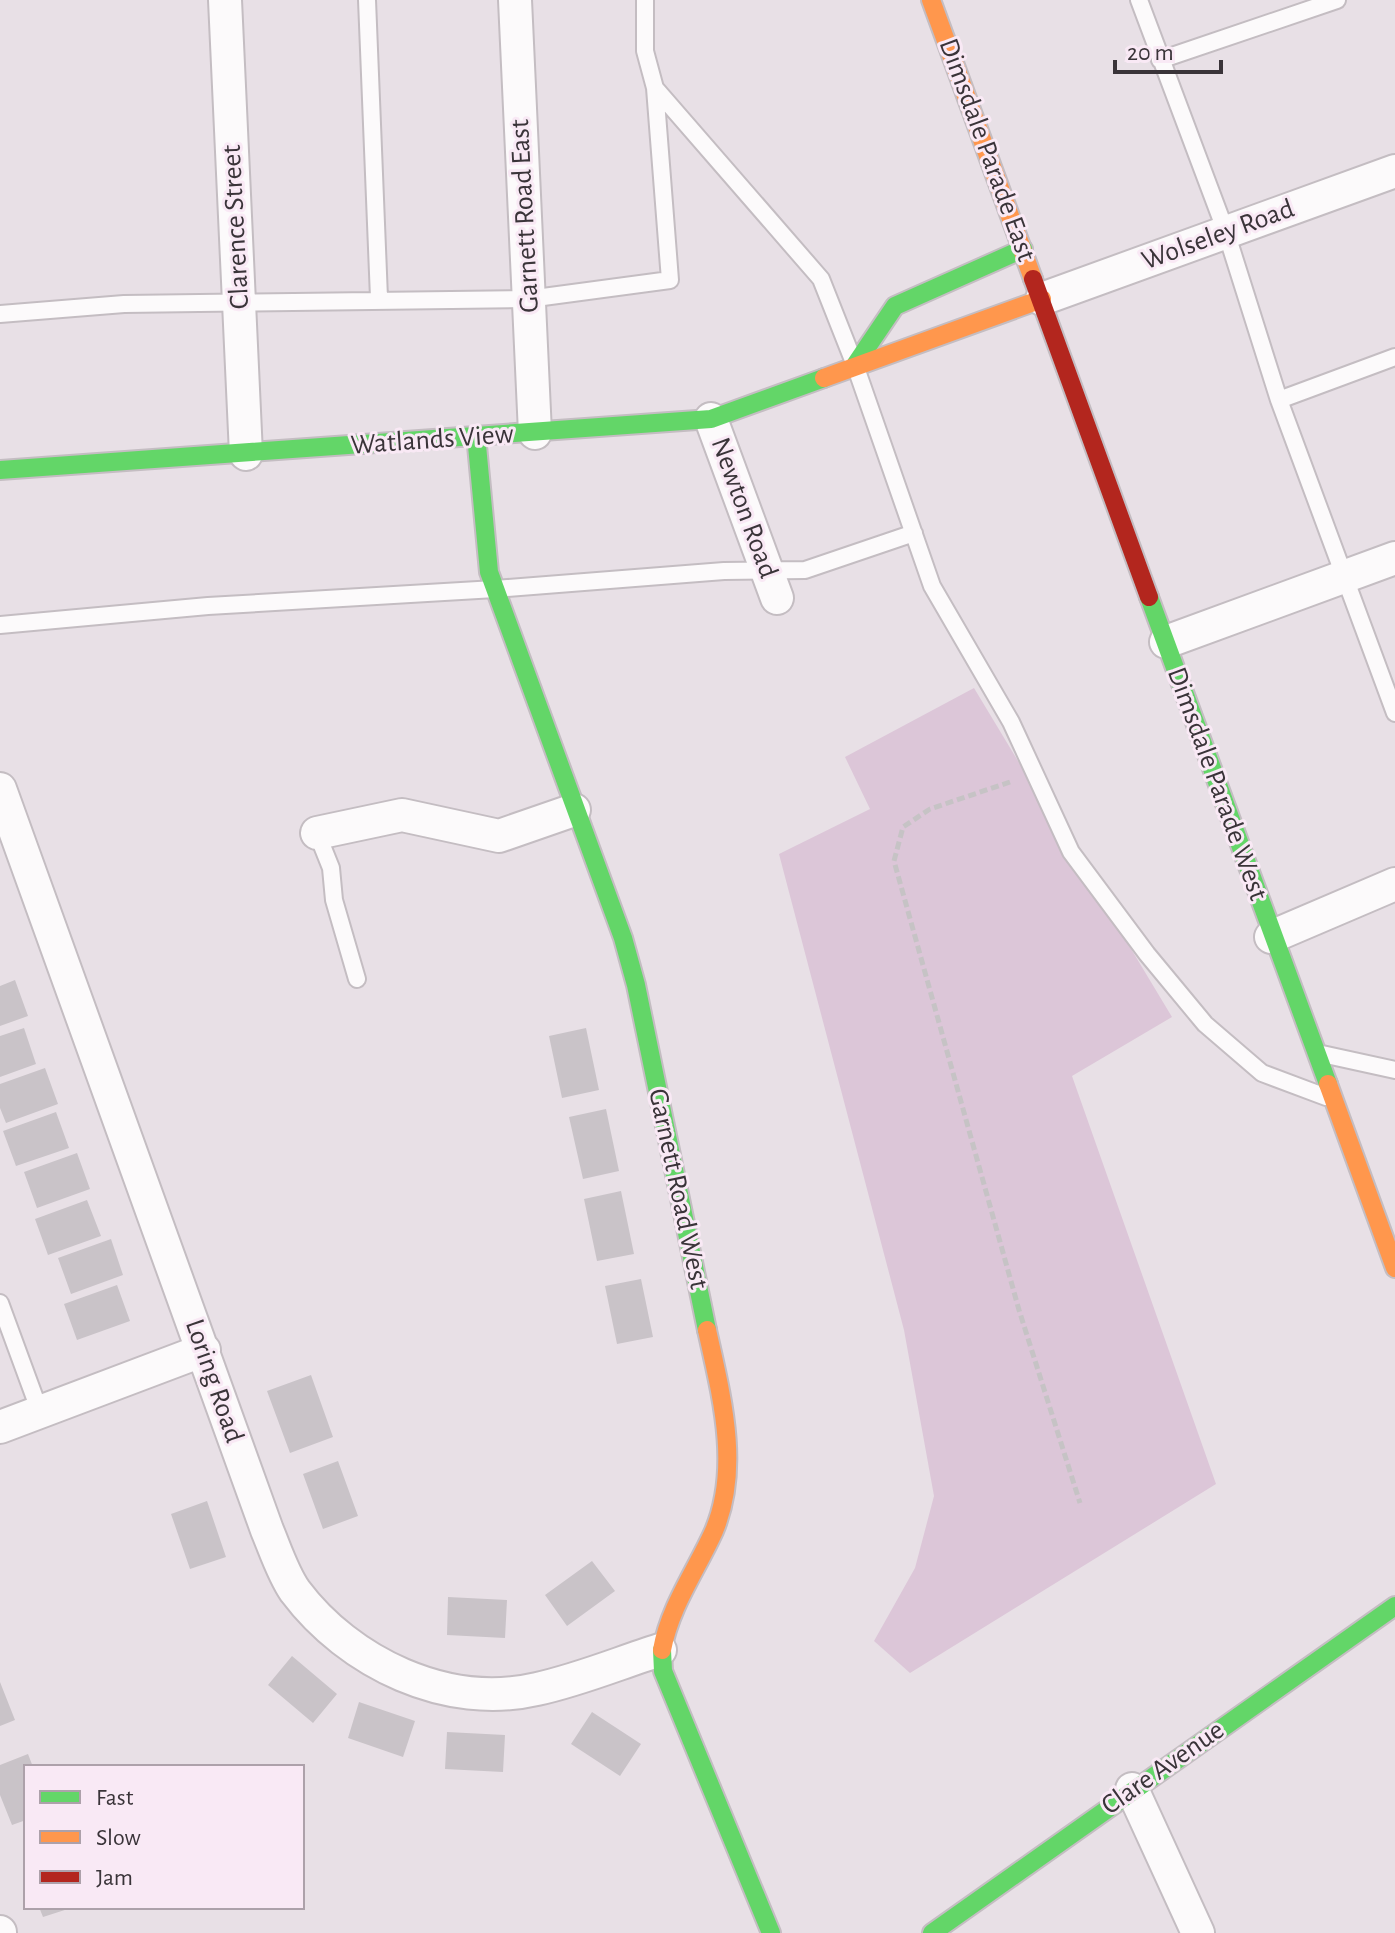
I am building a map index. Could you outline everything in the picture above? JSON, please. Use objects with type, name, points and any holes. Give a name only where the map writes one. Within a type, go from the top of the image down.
[{"type":"main road","name":"Dimsdale Parade East","points":[[931,0],[1042,299]]},
{"type":"main road","points":[[855,365],[895,306],[1023,249]]},
{"type":"main road","name":"Watlands View","points":[[0,470],[711,419],[1042,299]]},
{"type":"main road","name":"Dimsdale Parade West","points":[[1042,299],[1271,937],[1395,1268]]},
{"type":"main road","name":"Garnett Road West","points":[[476,435],[489,572],[623,938],[636,985],[722,1401],[729,1458],[722,1507],[703,1555],[665,1628],[660,1650]]},
{"type":"main road","name":"Clare Avenue","points":[[932,1933],[1395,1606]]},
{"type":"main road","points":[[660,1650],[663,1671],[771,1933]]},
{"type":"street","name":"Clarence Street","points":[[225,0],[246,454]]},
{"type":"street","name":"Garnett Road East","points":[[515,0],[535,433]]},
{"type":"street","name":"Wolseley Road","points":[[1042,299],[1395,171]]},
{"type":"street","name":"Newton Road","points":[[711,419],[772,585]]},
{"type":"street","points":[[1166,642],[1395,558]]},
{"type":"street","name":"Loring Road","points":[[0,789],[267,1530],[293,1588],[325,1625],[367,1658],[422,1683],[479,1694],[535,1690],[660,1650]]},
{"type":"street","points":[[317,833],[402,815],[499,836],[574,810]]},
{"type":"street","points":[[1271,937],[1395,884]]},
{"type":"street","points":[[0,1427],[204,1350]]},
{"type":"street","points":[[1132,1789],[1198,1933]]},
{"type":"lane","points":[[367,0],[379,298]]},
{"type":"lane","points":[[0,314],[124,304],[239,305],[379,298],[528,299],[670,280],[655,88],[645,51],[645,0]]},
{"type":"lane","points":[[1139,0],[1226,232],[1279,400],[1395,713]]},
{"type":"lane","points":[[1160,60],[1337,0]]},
{"type":"lane","points":[[655,88],[821,279],[855,365],[932,586],[1038,773],[1071,852],[1147,954],[1205,1024],[1262,1073],[1331,1099]]},
{"type":"lane","points":[[1279,400],[1395,357]]},
{"type":"lane","points":[[0,625],[208,606],[495,589],[724,571],[772,585],[805,570],[914,533]]},
{"type":"lane","points":[[317,833],[331,868],[334,900],[357,979]]},
{"type":"lane","points":[[1314,1052],[1395,1070]]},
{"type":"lane","points":[[0,1303],[40,1412]]},
{"type":"path","points":[[1038,773],[930,809],[903,827],[894,861],[1019,1310],[1080,1503]]},
{"type":"shaded area","points":[[974,688],[1172,1017],[1072,1076],[1216,1484],[910,1673],[874,1641],[915,1568],[934,1496],[904,1330],[779,854],[870,809],[845,757]]},
{"type":"building","points":[[15,980],[28,1016],[0,1026],[0,986]]},
{"type":"building","points":[[24,1028],[36,1064],[0,1077],[0,1036]]},
{"type":"building","points":[[586,1028],[599,1090],[562,1098],[549,1036]]},
{"type":"building","points":[[45,1068],[58,1104],[6,1123],[0,1108],[0,1084]]},
{"type":"building","points":[[606,1109],[619,1171],[583,1179],[569,1117]]},
{"type":"building","points":[[56,1112],[69,1148],[16,1166],[3,1131]]},
{"type":"building","points":[[77,1153],[90,1189],[37,1208],[24,1172]]},
{"type":"building","points":[[621,1191],[634,1254],[597,1261],[584,1199]]},
{"type":"building","points":[[87,1200],[101,1236],[48,1255],[35,1219]]},
{"type":"building","points":[[111,1239],[123,1275],[71,1294],[58,1258]]},
{"type":"building","points":[[641,1279],[653,1337],[617,1344],[605,1286]]},
{"type":"building","points":[[117,1285],[130,1321],[77,1340],[64,1304]]},
{"type":"building","points":[[311,1375],[333,1437],[290,1453],[267,1391]]},
{"type":"building","points":[[338,1461],[358,1516],[323,1529],[303,1474]]},
{"type":"building","points":[[207,1501],[226,1557],[190,1569],[171,1514]]},
{"type":"building","points":[[592,1561],[615,1591],[567,1626],[545,1595]]},
{"type":"building","points":[[448,1597],[507,1600],[505,1638],[447,1635]]},
{"type":"building","points":[[292,1656],[337,1694],[313,1723],[268,1685]]},
{"type":"building","points":[[0,1682],[15,1720],[0,1726]]},
{"type":"building","points":[[359,1702],[415,1721],[403,1757],[348,1738]]},
{"type":"building","points":[[592,1712],[641,1744],[620,1776],[571,1744]]},
{"type":"building","points":[[447,1732],[505,1735],[503,1772],[445,1769]]},
{"type":"building","points":[[28,1754],[32,1765],[24,1765],[24,1821],[12,1825],[0,1795],[0,1765]]},
{"type":"building","points":[[40,1909],[68,1909],[43,1917]]},
{"type":"traffic: fast","points":[[855,365],[895,306],[1023,249]]},
{"type":"traffic: fast","points":[[0,470],[711,419],[824,378]]},
{"type":"traffic: fast","points":[[476,435],[489,572],[623,938],[636,985],[707,1330]]},
{"type":"traffic: fast","points":[[1149,597],[1328,1084]]},
{"type":"traffic: fast","points":[[932,1933],[1395,1606]]},
{"type":"traffic: fast","points":[[662,1650],[663,1671],[771,1933]]},
{"type":"traffic: slow","points":[[931,0],[1033,279]]},
{"type":"traffic: slow","points":[[824,378],[1042,299]]},
{"type":"traffic: slow","points":[[1328,1084],[1395,1268]]},
{"type":"traffic: slow","points":[[662,1650],[677,1604],[714,1531],[726,1482],[726,1430],[707,1330]]},
{"type":"traffic: jam","points":[[1033,279],[1149,597]]}]
